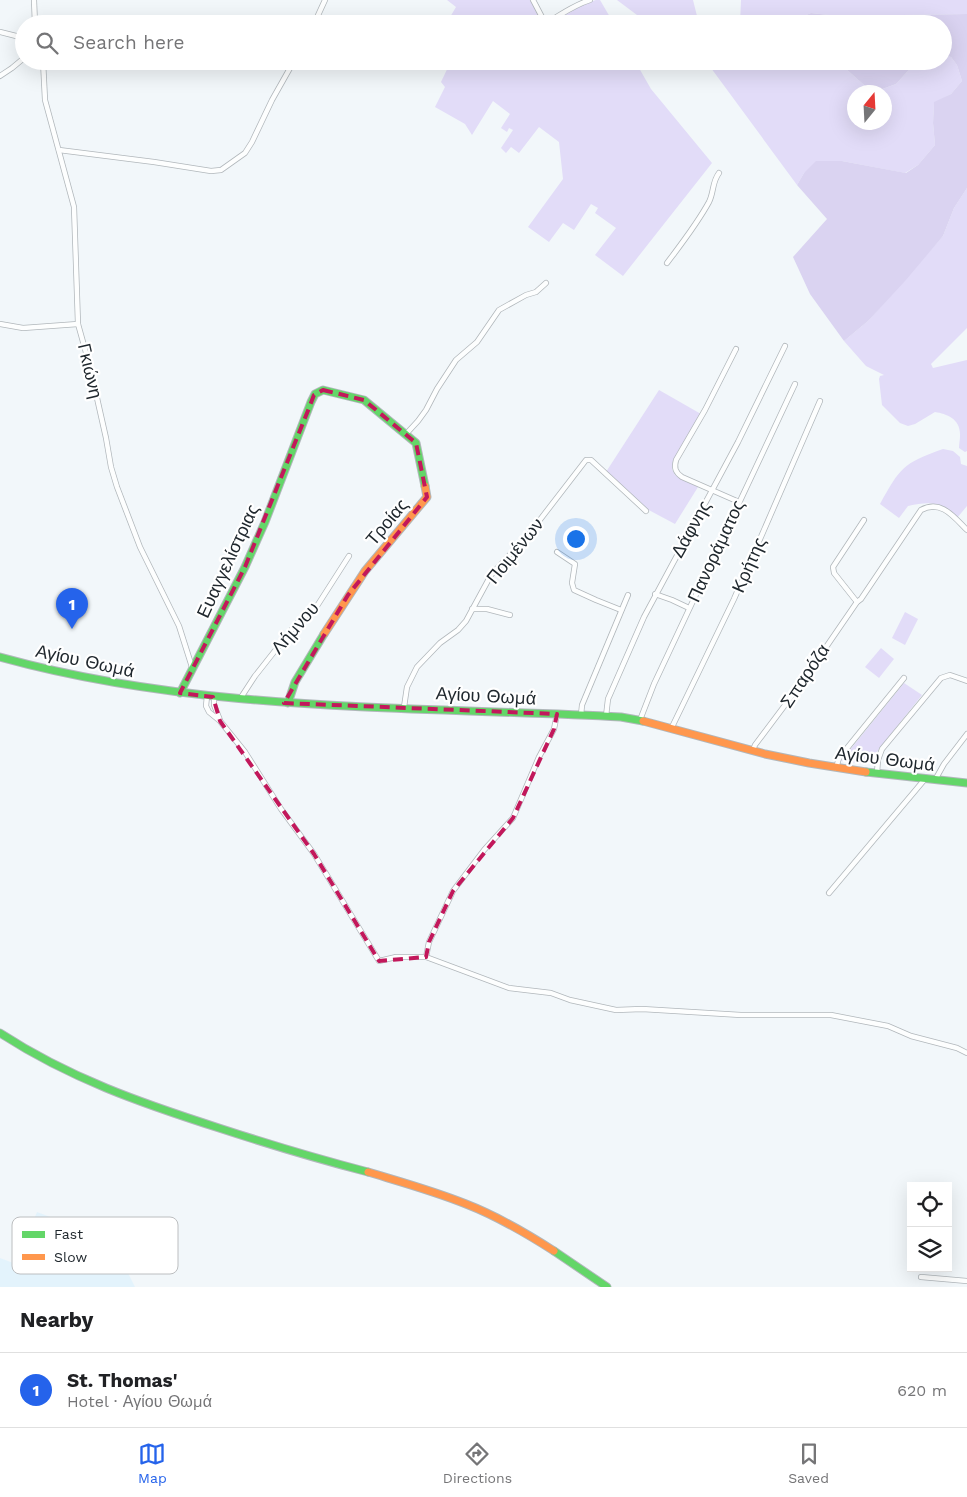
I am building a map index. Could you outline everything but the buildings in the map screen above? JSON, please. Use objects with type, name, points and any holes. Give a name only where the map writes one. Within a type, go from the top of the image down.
[{"type":"street","points":[[34,0],[35,15]]},
{"type":"street","points":[[318,15],[325,0]]},
{"type":"street","points":[[533,0],[541,15]]},
{"type":"street","points":[[571,0],[574,5]]},
{"type":"street","points":[[562,15],[574,5],[590,0]]},
{"type":"street","points":[[0,32],[15,36]]},
{"type":"street","points":[[0,76],[15,66]]},
{"type":"street","name":"Γκιώνη","points":[[43,70],[45,100],[50,124],[74,207],[78,324],[90,367],[111,467],[140,546],[173,613],[192,667]]},
{"type":"street","points":[[59,150],[211,171],[221,170],[245,153],[289,70]]},
{"type":"street","points":[[666,263],[700,220],[713,193],[713,182],[719,173]]},
{"type":"street","points":[[406,434],[426,410],[456,360],[477,342],[499,310],[526,294],[536,292],[546,283]]},
{"type":"street","points":[[0,324],[23,328],[78,324]]},
{"type":"street","name":"Δάφνης","points":[[606,716],[608,699],[655,594],[712,490],[786,346]]},
{"type":"street","points":[[736,350],[705,410],[676,460],[674,467],[676,472],[682,477],[739,502]]},
{"type":"street","name":"Πανοράματος","points":[[640,720],[654,684],[689,608],[795,384]]},
{"type":"street","name":"Τροίας","points":[[288,704],[291,691],[348,594],[427,497],[416,443],[364,400],[323,390],[318,391],[314,395],[296,438]]},
{"type":"street","name":"Κρήτης","points":[[672,727],[734,599],[820,401]]},
{"type":"street","name":"Ευαγγελίστριας","points":[[180,693],[246,567],[296,438]]},
{"type":"street","name":"Ποιμένων","points":[[404,707],[407,688],[417,667],[440,642],[458,630],[491,575],[529,534],[586,460],[591,460],[646,511]]},
{"type":"street","name":"Σπαρόζα","points":[[754,750],[755,745],[800,686],[921,510],[937,506],[944,508],[967,530]]},
{"type":"street","points":[[857,602],[834,573],[833,567],[864,520]]},
{"type":"street","points":[[557,552],[575,564],[572,583],[574,590],[622,610]]},
{"type":"street","name":"Λήμνου","points":[[240,699],[255,676],[296,624],[317,606],[349,556]]},
{"type":"street","points":[[655,594],[689,608]]},
{"type":"street","points":[[581,715],[582,705],[628,595]]},
{"type":"street","points":[[472,609],[487,609],[510,615]]},
{"type":"street","name":"Αγίου Θωμά","points":[[0,657],[118,684],[210,697],[288,704],[606,716],[640,720],[672,727],[785,759],[836,768],[967,783]]},
{"type":"street","points":[[877,773],[878,760],[882,749],[941,678],[950,675],[967,681]]},
{"type":"street","points":[[836,768],[839,758],[904,678]]},
{"type":"street","points":[[210,697],[206,706],[209,712],[220,721],[244,752],[281,809],[314,854],[379,960],[396,956],[426,957],[509,988],[551,993],[570,1000],[616,1010],[642,1009],[741,1015],[831,1015],[888,1026],[911,1036],[957,1048],[967,1053]]},
{"type":"street","points":[[426,957],[429,942],[453,892],[484,850],[513,818],[539,757],[554,729],[557,714]]},
{"type":"street","points":[[935,780],[944,764],[967,734]]},
{"type":"street","points":[[829,894],[925,779]]},
{"type":"street","points":[[0,1033],[16,1044],[63,1069],[132,1100],[284,1149],[392,1179],[470,1205],[522,1232],[607,1287]]},
{"type":"street","points":[[921,1277],[967,1281]]},
{"type":"highlighted area","points":[[323,390],[364,400],[416,443],[427,497],[348,595],[284,703],[557,714],[554,729],[513,818],[453,891],[429,942],[426,957],[379,961],[314,854],[220,721],[213,697],[180,693],[245,567],[314,395]]},
{"type":"shaded area","points":[[447,0],[531,0],[538,15],[451,15],[456,7]]},
{"type":"shaded area","points":[[600,0],[609,15],[563,15],[575,7]]},
{"type":"shaded area","points":[[617,0],[693,0],[697,15],[637,15]]},
{"type":"shaded area","points":[[741,0],[967,0],[967,14],[829,15],[811,13],[806,15],[740,15]]},
{"type":"shaded area","points":[[811,13],[829,15],[806,15]]},
{"type":"shaded area","points":[[967,14],[967,188],[954,208],[943,236],[868,321],[844,341],[810,294],[793,257],[827,219],[797,185],[804,173],[816,161],[842,161],[906,173],[918,165],[935,145],[934,102],[951,94],[962,81],[957,65],[952,58],[952,15],[902,15]]},
{"type":"shaded area","points":[[952,58],[957,65],[962,81],[951,94],[934,103],[935,145],[918,165],[905,173],[842,161],[804,173],[797,185],[712,70],[847,70],[864,85],[847,85],[847,130],[892,130],[892,85],[896,84],[909,70],[952,70]]},
{"type":"shaded area","points":[[447,70],[640,70],[651,89],[712,163],[623,276],[595,255],[616,228],[595,213],[598,208],[591,204],[574,230],[563,223],[549,242],[528,227],[563,179],[559,142],[539,127],[519,153],[511,147],[506,153],[501,148],[513,130],[509,128],[507,132],[501,128],[510,114],[493,101],[472,135],[465,124],[435,107],[445,87],[441,82]]},
{"type":"shaded area","points":[[847,70],[909,70],[896,84],[864,85]]},
{"type":"shaded area","points":[[967,188],[967,328],[931,364],[933,368],[967,360],[967,451],[965,452],[959,448],[960,430],[956,421],[944,414],[935,412],[908,426],[900,423],[882,405],[879,379],[880,376],[884,375],[866,366],[844,341],[868,321],[943,236],[954,208]]},
{"type":"shaded area","points":[[659,390],[701,414],[673,461],[672,469],[675,475],[698,487],[675,524],[645,508],[606,472]]},
{"type":"shaded area","points":[[943,449],[953,451],[960,457],[961,464],[967,466],[967,506],[957,518],[945,509],[929,503],[908,506],[899,518],[880,504],[898,474],[904,468],[919,458]]},
{"type":"shaded area","points":[[905,612],[918,619],[905,645],[892,638]]},
{"type":"shaded area","points":[[881,648],[894,659],[879,678],[865,667]]},
{"type":"shaded area","points":[[904,683],[922,695],[867,764],[841,761]]},
{"type":"shaded area","points":[[37,1212],[50,1217],[35,1217]]},
{"type":"shaded area","points":[[0,1258],[12,1262],[12,1274],[128,1274],[135,1287],[0,1287]]},
{"type":"traffic: fast","points":[[180,693],[245,567],[265,522],[315,394],[323,390],[364,400],[416,443],[425,486]]},
{"type":"traffic: fast","points":[[288,703],[295,682],[324,634]]},
{"type":"traffic: fast","points":[[0,657],[76,675],[153,688],[231,698],[387,708],[621,717],[643,721]]},
{"type":"traffic: fast","points":[[866,772],[967,783]]},
{"type":"traffic: fast","points":[[0,1033],[52,1063],[134,1099],[256,1140],[368,1172]]},
{"type":"traffic: fast","points":[[554,1251],[607,1287]]},
{"type":"traffic: slow","points":[[324,634],[365,571],[427,497],[425,486]]},
{"type":"traffic: slow","points":[[643,721],[765,754],[866,772]]},
{"type":"traffic: slow","points":[[368,1172],[454,1199],[478,1209],[511,1225],[554,1251]]},
{"type":"place","name":"St. Thomas'","points":[[72,629]]}]
